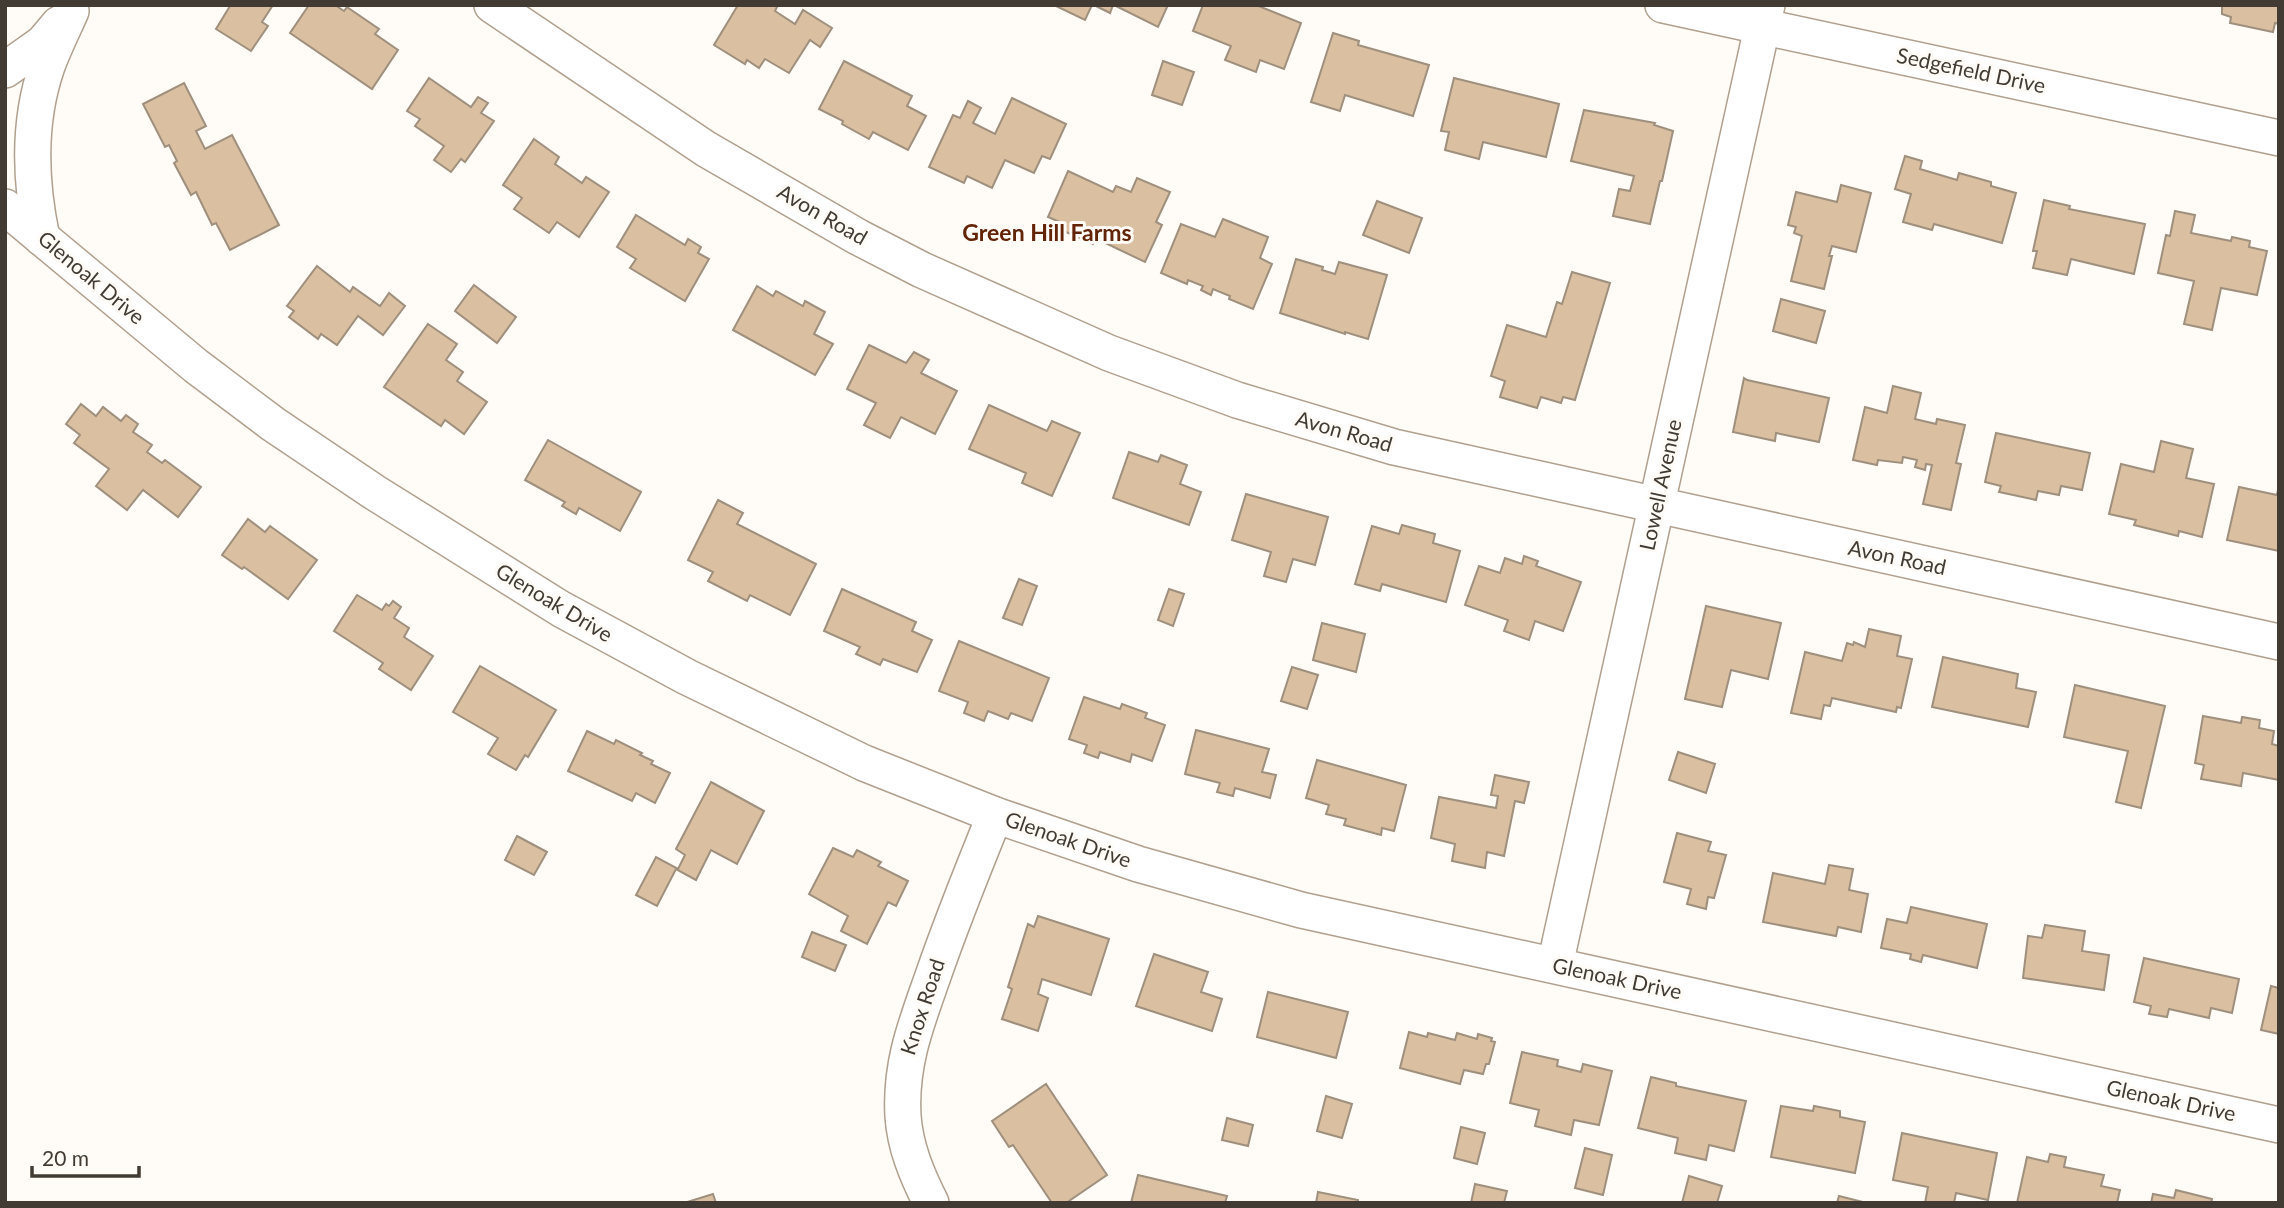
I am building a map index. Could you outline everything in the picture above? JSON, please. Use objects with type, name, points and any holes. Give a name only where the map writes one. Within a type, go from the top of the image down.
[{"type":"street","name":"Avon Road","points":[[492,5],[706,149],[858,237],[922,270],[1109,353],[1237,400],[1394,446],[2279,642]]},
{"type":"street","name":"Sedgefield Drive","points":[[1663,5],[1764,17],[1954,67],[2279,138]]},
{"type":"street","points":[[5,69],[43,43],[73,8]]},
{"type":"street","points":[[42,238],[33,167],[35,117],[47,67],[73,8]]},
{"type":"street","name":"Lowell Avenue","points":[[1555,965],[1764,17]]},
{"type":"street","name":"Glenoak Drive","points":[[5,207],[196,366],[273,424],[374,492],[561,609],[687,677],[864,763],[995,815],[1138,864],[1301,910],[2279,1125]]},
{"type":"street","name":"Knox Road","points":[[931,1203],[911,1160],[903,1119],[903,1076],[909,1042],[951,922],[995,815]]},
{"type":"building","points":[[228,5],[273,5],[262,22],[268,26],[251,51],[216,29],[230,6]]},
{"type":"building","points":[[309,5],[335,5],[344,11],[347,7],[379,29],[375,34],[398,50],[372,89],[290,33]]},
{"type":"building","points":[[738,5],[778,5],[775,11],[795,24],[803,10],[832,28],[820,47],[810,40],[789,73],[765,59],[759,68],[747,60],[745,64],[714,45]]},
{"type":"building","points":[[1054,5],[1092,5],[1085,20]]},
{"type":"building","points":[[1094,5],[1113,5],[1110,13]]},
{"type":"building","points":[[1114,5],[1168,5],[1158,27]]},
{"type":"building","points":[[1203,5],[1256,5],[1301,23],[1284,69],[1260,60],[1256,72],[1225,60],[1231,46],[1193,31]]},
{"type":"building","points":[[2222,5],[2279,5],[2279,24],[2275,23],[2273,32],[2230,23],[2231,17],[2222,14]]},
{"type":"building","points":[[1333,33],[1359,41],[1358,45],[1429,65],[1413,116],[1345,95],[1340,111],[1311,102]]},
{"type":"building","points":[[844,61],[912,96],[907,106],[926,116],[908,150],[873,132],[869,139],[819,109]]},
{"type":"building","points":[[1163,61],[1194,72],[1182,105],[1152,95]]},
{"type":"building","points":[[429,78],[471,107],[478,97],[488,103],[481,113],[494,121],[465,162],[461,159],[451,172],[434,160],[444,146],[415,126],[420,119],[407,111]]},
{"type":"building","points":[[1454,78],[1559,104],[1546,157],[1483,142],[1479,159],[1445,150],[1449,132],[1441,131]]},
{"type":"building","points":[[184,83],[206,126],[196,131],[205,149],[232,135],[279,225],[230,250],[216,223],[212,225],[196,192],[191,195],[174,163],[177,161],[169,145],[165,147],[143,104]]},
{"type":"building","points":[[1012,98],[1066,124],[1050,159],[1042,156],[1034,173],[1005,160],[992,188],[967,176],[964,183],[929,167],[953,115],[960,118],[968,101],[981,108],[973,123],[995,134]]},
{"type":"building","points":[[1584,110],[1655,123],[1654,125],[1673,131],[1650,224],[1613,216],[1619,189],[1630,191],[1634,176],[1571,161]]},
{"type":"building","points":[[534,139],[559,157],[555,164],[582,183],[586,177],[609,192],[579,237],[557,222],[549,233],[514,209],[522,198],[503,185]]},
{"type":"building","points":[[1905,156],[1922,161],[1920,169],[1957,180],[1959,173],[1991,182],[1991,186],[2016,193],[2002,243],[1934,224],[1932,230],[1903,222],[1911,194],[1895,189]]},
{"type":"building","points":[[1068,171],[1113,192],[1116,186],[1131,192],[1137,178],[1170,192],[1156,222],[1162,225],[1145,262],[1095,238],[1093,244],[1059,229],[1062,223],[1048,217]]},
{"type":"building","points":[[1841,185],[1871,193],[1856,252],[1832,246],[1824,289],[1791,281],[1802,236],[1794,233],[1796,227],[1788,225],[1796,192],[1837,202]]},
{"type":"building","points":[[2044,200],[2070,206],[2069,209],[2145,224],[2134,274],[2071,259],[2067,275],[2033,268],[2037,251],[2033,251]]},
{"type":"building","points":[[1377,201],[1422,218],[1409,253],[1363,235]]},
{"type":"building","points":[[2175,211],[2195,215],[2191,233],[2231,241],[2232,237],[2250,241],[2249,247],[2267,251],[2257,295],[2221,288],[2212,330],[2184,324],[2194,281],[2158,273],[2166,235],[2170,236]]},
{"type":"building","points":[[636,215],[685,245],[688,239],[701,247],[698,253],[709,259],[685,301],[630,268],[636,259],[617,247]]},
{"type":"building","points":[[1223,219],[1268,237],[1260,258],[1272,264],[1253,309],[1213,289],[1211,295],[1201,290],[1203,286],[1188,280],[1187,284],[1161,273],[1181,224],[1215,237]]},
{"type":"building","points":[[1296,259],[1323,267],[1322,270],[1335,274],[1339,262],[1387,275],[1368,339],[1280,313]]},
{"type":"building","points":[[317,266],[350,292],[353,287],[380,306],[389,293],[405,306],[383,335],[358,316],[337,345],[321,334],[318,339],[289,317],[294,311],[287,306]]},
{"type":"building","points":[[1572,272],[1610,283],[1575,400],[1563,397],[1561,403],[1541,397],[1537,408],[1500,397],[1505,381],[1491,376],[1507,325],[1546,337],[1557,302],[1562,304]]},
{"type":"building","points":[[474,285],[516,317],[497,343],[455,311]]},
{"type":"building","points":[[757,286],[773,296],[776,291],[803,306],[805,301],[825,312],[814,334],[833,344],[815,375],[733,330]]},
{"type":"building","points":[[1781,299],[1825,311],[1816,343],[1773,331]]},
{"type":"building","points":[[428,324],[457,344],[446,360],[463,372],[457,381],[487,402],[464,434],[445,420],[441,426],[384,387]]},
{"type":"building","points":[[869,345],[906,363],[914,352],[929,360],[921,373],[957,391],[935,434],[901,417],[890,438],[864,425],[876,403],[847,389]]},
{"type":"building","points":[[1744,378],[1829,398],[1819,442],[1776,433],[1775,441],[1733,432]]},
{"type":"building","points":[[1893,386],[1921,393],[1915,419],[1936,424],[1937,419],[1965,425],[1956,463],[1961,464],[1951,510],[1923,504],[1932,465],[1926,464],[1925,470],[1915,467],[1917,460],[1903,457],[1902,463],[1878,460],[1877,465],[1853,460],[1865,407],[1887,413]]},
{"type":"building","points":[[81,404],[96,416],[103,407],[121,421],[126,415],[138,424],[133,432],[152,445],[147,452],[162,463],[165,460],[201,487],[178,517],[143,490],[127,510],[96,486],[109,469],[74,443],[80,435],[66,424]]},
{"type":"building","points":[[989,405],[1047,431],[1052,421],[1080,433],[1052,496],[1022,483],[1026,473],[969,449]]},
{"type":"building","points":[[1996,433],[2090,453],[2082,490],[2061,486],[2059,495],[2038,491],[2036,500],[1999,492],[2001,486],[1985,482]]},
{"type":"building","points":[[548,440],[641,492],[620,531],[579,508],[576,514],[562,506],[565,502],[525,480]]},
{"type":"building","points":[[2161,441],[2193,449],[2186,478],[2214,484],[2202,537],[2179,531],[2178,536],[2134,525],[2136,520],[2109,514],[2121,464],[2154,472]]},
{"type":"building","points":[[1129,452],[1158,462],[1161,455],[1187,465],[1180,484],[1201,492],[1189,525],[1113,498]]},
{"type":"building","points":[[2279,485],[2279,551],[2227,540],[2239,487],[2277,495]]},
{"type":"building","points":[[1246,494],[1328,517],[1315,565],[1293,559],[1286,582],[1264,576],[1271,552],[1232,540]]},
{"type":"building","points":[[718,500],[743,513],[737,524],[816,564],[790,615],[750,595],[747,601],[708,581],[713,572],[688,560]]},
{"type":"building","points":[[248,519],[265,532],[270,526],[317,560],[288,599],[244,567],[242,569],[222,555]]},
{"type":"building","points":[[1402,525],[1435,534],[1433,543],[1460,551],[1446,602],[1382,584],[1380,591],[1355,584],[1372,526],[1399,534]]},
{"type":"building","points":[[1524,556],[1538,561],[1536,566],[1581,582],[1563,631],[1535,621],[1529,640],[1504,631],[1508,620],[1465,605],[1479,566],[1500,573],[1505,558],[1522,564]]},
{"type":"building","points":[[1019,579],[1037,586],[1022,625],[1003,618]]},
{"type":"building","points":[[842,589],[916,622],[912,631],[932,640],[917,672],[883,659],[880,665],[856,654],[860,647],[824,631]]},
{"type":"building","points":[[1169,589],[1184,594],[1173,626],[1158,620]]},
{"type":"building","points":[[357,595],[382,610],[386,604],[389,606],[393,601],[401,607],[394,618],[409,628],[404,637],[433,656],[411,690],[379,669],[383,663],[334,631]]},
{"type":"building","points":[[1706,606],[1781,623],[1768,679],[1731,670],[1722,707],[1685,699]]},
{"type":"building","points":[[1322,623],[1365,634],[1356,672],[1313,660]]},
{"type":"building","points":[[1869,629],[1901,636],[1897,656],[1912,659],[1901,708],[1897,707],[1896,712],[1832,698],[1830,706],[1824,705],[1821,719],[1791,713],[1805,652],[1842,661],[1847,643],[1853,645],[1854,642],[1865,647]]},
{"type":"building","points":[[959,641],[1049,678],[1032,721],[1011,713],[1008,719],[988,711],[984,721],[964,713],[968,702],[939,691]]},
{"type":"building","points":[[1943,657],[2018,674],[2016,688],[2036,692],[2028,727],[1932,707]]},
{"type":"building","points":[[480,666],[556,710],[528,757],[525,755],[516,770],[488,754],[498,738],[453,712]]},
{"type":"building","points":[[1292,667],[1318,675],[1307,709],[1281,701]]},
{"type":"building","points":[[2075,685],[2165,706],[2141,808],[2116,802],[2128,751],[2064,737]]},
{"type":"building","points":[[1084,697],[1120,709],[1122,704],[1147,713],[1145,718],[1165,725],[1152,761],[1132,754],[1130,762],[1100,752],[1098,758],[1084,753],[1087,745],[1069,739]]},
{"type":"building","points":[[2203,716],[2241,723],[2242,717],[2260,720],[2259,728],[2274,731],[2272,744],[2279,746],[2279,780],[2243,773],[2241,786],[2201,779],[2204,765],[2195,763]]},
{"type":"building","points":[[1196,730],[1269,749],[1262,772],[1276,775],[1270,798],[1235,788],[1233,796],[1217,792],[1220,783],[1185,774]]},
{"type":"building","points":[[587,731],[614,744],[616,740],[642,753],[640,755],[653,761],[651,764],[670,773],[655,803],[636,793],[632,801],[568,771]]},
{"type":"building","points":[[1678,752],[1715,764],[1706,793],[1669,780]]},
{"type":"building","points":[[1317,760],[1406,785],[1394,831],[1382,828],[1381,835],[1344,825],[1346,819],[1326,814],[1329,805],[1306,798]]},
{"type":"building","points":[[1495,775],[1529,782],[1524,803],[1515,801],[1504,856],[1487,852],[1485,868],[1452,861],[1455,844],[1431,838],[1439,797],[1496,808],[1498,796],[1491,795]]},
{"type":"building","points":[[711,782],[764,811],[737,864],[711,850],[696,880],[676,869],[657,906],[636,895],[656,857],[678,869],[685,855],[676,849]]},
{"type":"building","points":[[1677,833],[1711,842],[1708,851],[1726,855],[1714,898],[1708,897],[1706,909],[1687,904],[1691,889],[1664,882]]},
{"type":"building","points":[[517,836],[547,852],[534,875],[505,860]]},
{"type":"building","points":[[833,848],[853,857],[857,850],[881,862],[878,866],[908,881],[896,906],[888,902],[867,944],[841,931],[848,916],[809,894]]},
{"type":"building","points":[[1829,865],[1853,869],[1849,890],[1868,894],[1861,932],[1838,927],[1836,936],[1763,922],[1773,873],[1825,884]]},
{"type":"building","points":[[1911,907],[1987,924],[1977,968],[1923,955],[1921,962],[1910,959],[1911,954],[1881,948],[1887,919],[1907,923]]},
{"type":"building","points":[[1038,916],[1109,939],[1091,995],[1042,979],[1038,994],[1048,998],[1038,1031],[1002,1019],[1012,989],[1008,987],[1028,924],[1034,927]]},
{"type":"building","points":[[2045,925],[2085,931],[2082,951],[2109,955],[2104,990],[2023,978],[2028,936],[2042,938]]},
{"type":"building","points":[[812,932],[846,945],[835,971],[802,957]]},
{"type":"building","points":[[1154,954],[1208,972],[1201,992],[1222,999],[1212,1031],[1136,1006]]},
{"type":"building","points":[[2144,958],[2239,979],[2232,1013],[2211,1008],[2209,1018],[2169,1009],[2167,1017],[2149,1014],[2151,1006],[2134,1002]]},
{"type":"building","points":[[2271,986],[2279,988],[2279,1034],[2261,1030]]},
{"type":"building","points":[[1268,992],[1348,1012],[1336,1058],[1257,1037]]},
{"type":"building","points":[[1409,1032],[1427,1037],[1428,1033],[1455,1040],[1457,1033],[1477,1039],[1478,1034],[1492,1038],[1491,1041],[1495,1042],[1489,1064],[1486,1064],[1483,1074],[1464,1070],[1460,1084],[1400,1068]]},
{"type":"building","points":[[1522,1052],[1558,1060],[1557,1066],[1581,1072],[1583,1064],[1612,1071],[1599,1125],[1574,1120],[1571,1135],[1535,1126],[1539,1110],[1510,1103]]},
{"type":"building","points":[[1651,1077],[1676,1083],[1676,1086],[1746,1101],[1734,1151],[1709,1145],[1706,1160],[1675,1153],[1678,1138],[1638,1128]]},
{"type":"building","points":[[1046,1084],[1107,1175],[1066,1203],[1052,1203],[1013,1145],[1009,1147],[992,1121]]},
{"type":"building","points":[[1326,1096],[1352,1104],[1342,1138],[1317,1131]]},
{"type":"building","points":[[1781,1106],[1813,1111],[1814,1106],[1840,1111],[1840,1117],[1865,1122],[1855,1173],[1771,1157]]},
{"type":"building","points":[[1227,1118],[1253,1125],[1248,1146],[1222,1140]]},
{"type":"building","points":[[1461,1127],[1485,1133],[1477,1164],[1454,1158]]},
{"type":"building","points":[[1902,1133],[1997,1153],[1988,1200],[1956,1193],[1954,1203],[1925,1203],[1928,1187],[1893,1180]]},
{"type":"building","points":[[1585,1148],[1612,1155],[1603,1195],[1575,1188]]},
{"type":"building","points":[[2050,1154],[2066,1157],[2064,1167],[2104,1175],[2101,1186],[2120,1190],[2117,1203],[2017,1203],[2027,1157],[2048,1162]]},
{"type":"building","points":[[1138,1175],[1227,1196],[1225,1203],[1131,1203]]},
{"type":"building","points":[[1689,1176],[1722,1186],[1717,1203],[1682,1203]]},
{"type":"building","points":[[1475,1184],[1507,1191],[1504,1203],[1471,1203]]},
{"type":"building","points":[[2176,1190],[2212,1199],[2211,1203],[2151,1203],[2153,1194],[2174,1198]]},
{"type":"building","points":[[1318,1192],[1358,1200],[1358,1203],[1316,1203]]},
{"type":"building","points":[[713,1194],[716,1203],[684,1203]]},
{"type":"building","points":[[1839,1196],[1863,1202],[1863,1203],[1837,1203]]},
{"type":"district","name":"Green Hill Farms","points":[[1047,233]]}]
